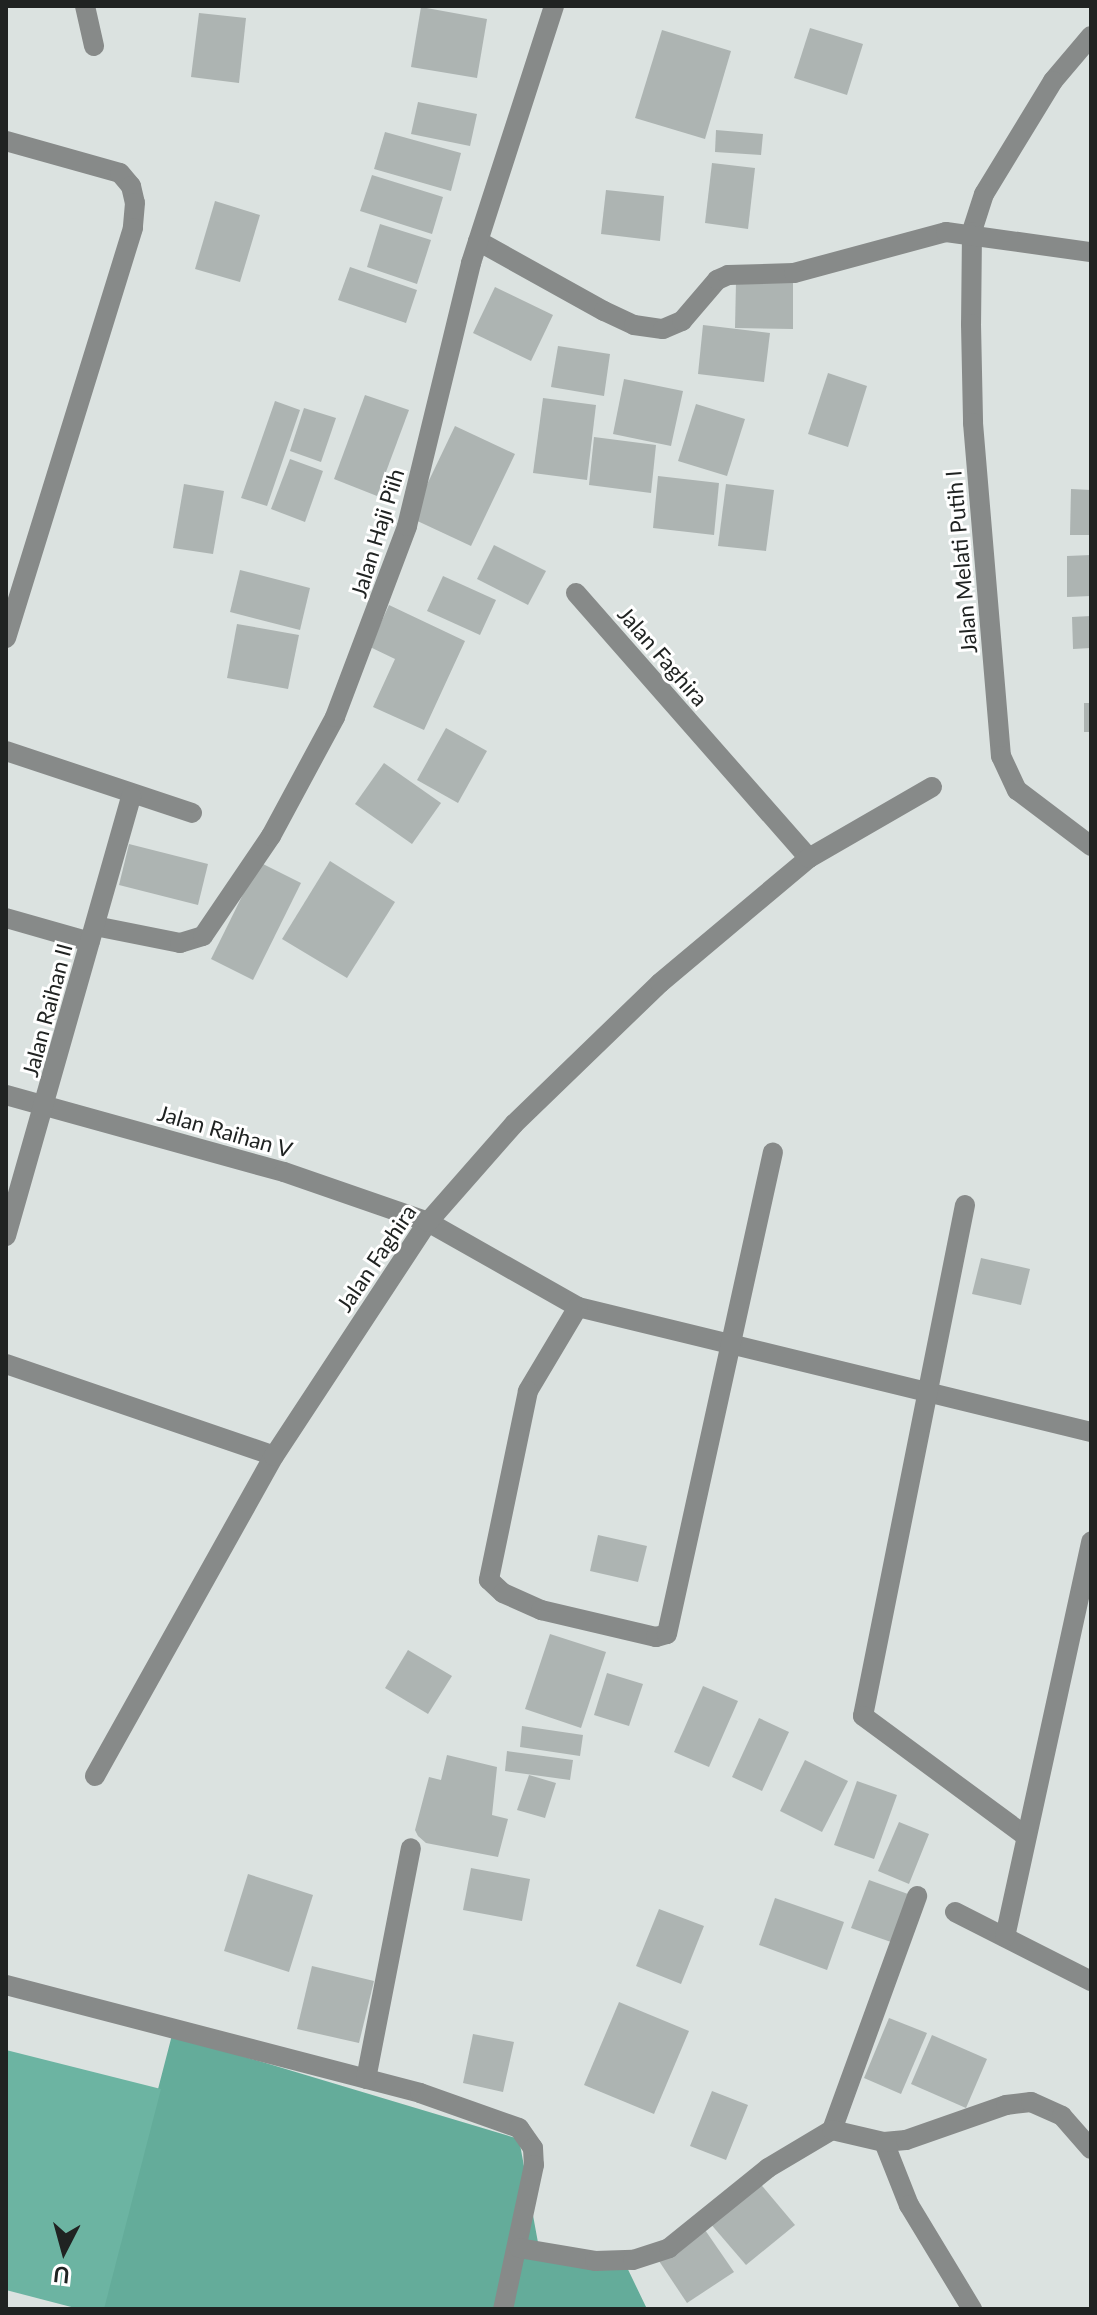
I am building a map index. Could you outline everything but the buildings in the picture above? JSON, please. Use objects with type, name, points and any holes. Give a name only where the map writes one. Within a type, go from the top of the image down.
[{"type":"street","points":[[85,6],[94,46]]},
{"type":"street","name":"Jalan Haji Piih","points":[[6,918],[92,934],[180,943],[203,936],[303,781],[377,613],[407,526],[478,241],[554,6]]},
{"type":"street","name":"Jalan Melati Putih I","points":[[1091,36],[1071,55],[1022,131],[984,194],[972,232],[973,423],[1001,756],[1017,790],[1091,846]]},
{"type":"street","points":[[6,141],[120,173],[134,193],[133,228],[6,638]]},
{"type":"street","points":[[478,241],[604,311],[634,325],[663,329],[682,321],[717,280],[728,275],[794,273],[929,235],[972,232],[1091,252]]},
{"type":"street","name":"Jalan Faghira","points":[[576,593],[809,858]]},
{"type":"street","points":[[6,751],[131,796],[192,813]]},
{"type":"street","name":"Jalan Faghira","points":[[95,1776],[274,1456],[428,1222],[514,1124],[660,983],[809,858],[932,787]]},
{"type":"street","name":"Jalan Raihan II","points":[[6,1236],[131,796]]},
{"type":"street","name":"Jalan Raihan V","points":[[6,1095],[284,1172],[428,1222],[578,1307],[1091,1432]]},
{"type":"street","points":[[578,1307],[528,1391],[489,1580],[503,1593],[541,1610],[656,1637],[667,1634],[773,1153]]},
{"type":"street","points":[[965,1205],[863,1716],[1026,1836]]},
{"type":"street","points":[[6,1364],[274,1456]]},
{"type":"street","points":[[1005,1937],[1091,1541]]},
{"type":"street","points":[[366,2079],[411,1848]]},
{"type":"street","points":[[519,2248],[595,2261],[633,2260],[669,2248],[758,2176],[832,2130],[917,1896]]},
{"type":"street","points":[[955,1912],[1091,1981]]},
{"type":"street","points":[[6,1985],[366,2079],[506,2121],[519,2128],[533,2148],[519,2248],[503,2309]]},
{"type":"street","points":[[832,2130],[884,2142],[923,2137],[1006,2105],[1031,2102],[1062,2116],[1091,2149]]},
{"type":"street","points":[[884,2142],[909,2205],[972,2309]]},
{"type":"shaded area","points":[[172,2035],[519,2139],[539,2248],[622,2257],[647,2309],[101,2309]]},
{"type":"shaded area","points":[[6,2050],[161,2089],[104,2309],[79,2309],[6,2290]]}]
